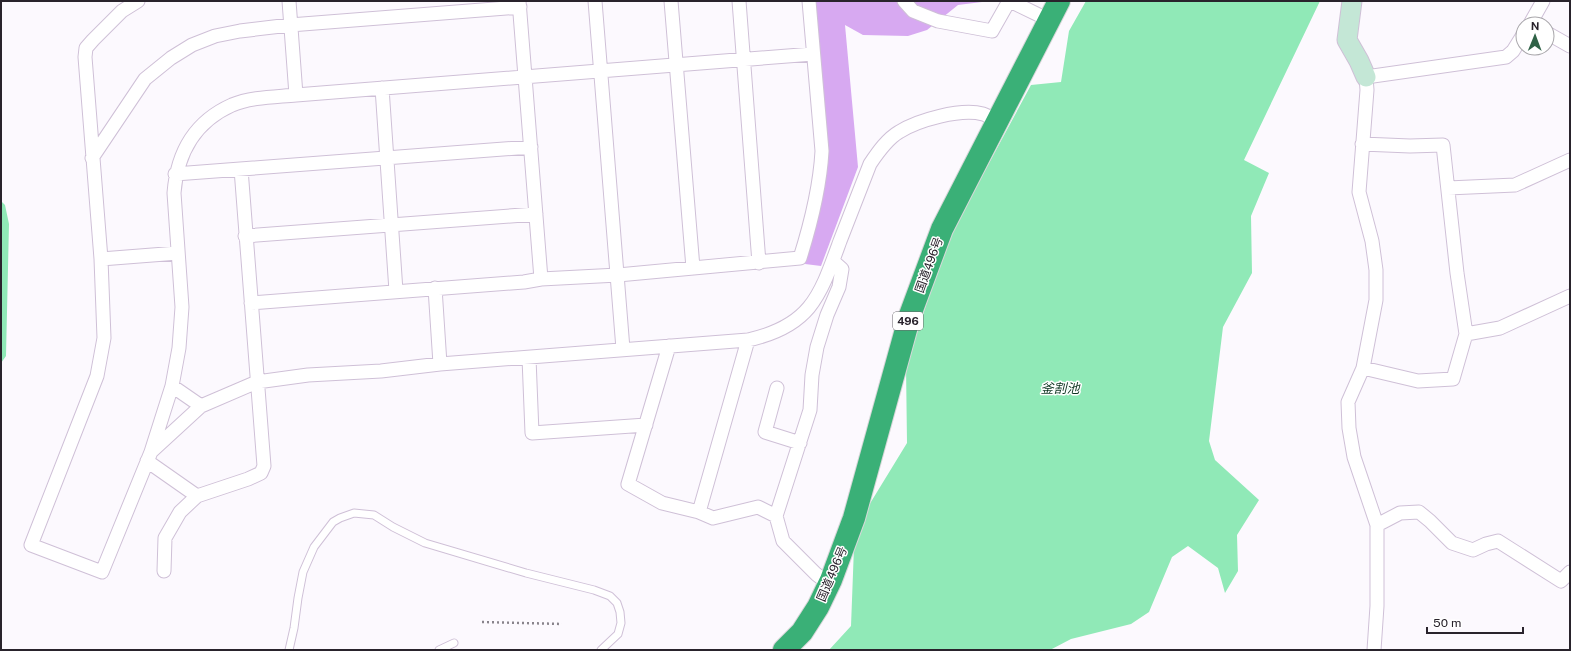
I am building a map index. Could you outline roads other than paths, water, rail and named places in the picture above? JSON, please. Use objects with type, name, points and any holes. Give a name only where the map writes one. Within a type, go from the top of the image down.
[{"type":"highway","name":"国道496号","points":[[784,650],[802,632],[818,607],[830,584],[854,518],[910,315],[942,228],[1059,1]]},
{"type":"street","points":[[138,1],[122,11],[86,48],[85,57],[92,158],[101,259],[104,338],[97,376],[31,545],[102,572],[149,456],[172,386],[179,348],[182,308],[174,193],[175,174],[184,149],[191,137],[218,113],[233,105],[254,99],[813,54]]},
{"type":"street","points":[[288,1],[296,95]]},
{"type":"street","points":[[595,1],[623,349]]},
{"type":"street","points":[[671,1],[693,268]]},
{"type":"street","points":[[738,1],[759,263]]},
{"type":"street","points":[[251,303],[759,263],[800,258],[810,223],[821,169],[822,151],[809,1]]},
{"type":"street","points":[[904,1],[913,11],[938,21],[992,31],[1010,1],[1049,20]]},
{"type":"street","points":[[1352,1],[1347,40],[1366,77],[1367,90],[1359,192],[1372,241],[1376,270],[1376,300],[1363,368],[1348,402],[1349,428],[1354,457],[1377,525],[1378,606],[1374,650]]},
{"type":"street","points":[[1535,16],[1543,1]]},
{"type":"street","points":[[92,158],[145,79],[171,58],[192,45],[215,36],[240,31],[290,25],[519,4],[541,279]]},
{"type":"street","points":[[1555,38],[1570,46]]},
{"type":"street","points":[[1366,77],[1506,57],[1515,49]]},
{"type":"street","points":[[382,88],[396,291]]},
{"type":"street","points":[[149,456],[201,406],[257,382],[308,375],[381,371],[440,364],[748,340],[766,336],[792,323],[804,313],[820,292],[870,164],[882,147],[898,132],[919,121],[973,112],[984,114],[996,121]]},
{"type":"street","points":[[1362,144],[1410,146],[1443,145],[1457,273],[1466,334],[1453,379],[1418,381],[1363,368]]},
{"type":"street","points":[[175,174],[531,147]]},
{"type":"street","points":[[1448,188],[1514,185],[1570,160]]},
{"type":"street","points":[[164,571],[166,538],[180,512],[197,496],[248,479],[261,472],[264,466],[241,169]]},
{"type":"street","points":[[245,236],[536,214]]},
{"type":"street","points":[[101,259],[178,253]]},
{"type":"street","points":[[830,584],[816,574],[783,541],[776,516],[810,410],[812,375],[817,347],[827,315],[839,287],[842,269],[833,262]]},
{"type":"street","points":[[436,288],[440,364]]},
{"type":"street","points":[[1466,334],[1500,328],[1570,296]]},
{"type":"street","points":[[698,512],[748,340]]},
{"type":"street","points":[[670,346],[628,484],[662,503],[698,512],[713,518],[758,507],[776,516]]},
{"type":"street","points":[[529,358],[532,433],[646,426]]},
{"type":"street","points":[[172,386],[201,406]]},
{"type":"street","points":[[778,388],[765,432],[800,443]]},
{"type":"street","points":[[149,456],[197,496]]},
{"type":"street","points":[[1377,525],[1400,513],[1419,512],[1452,543],[1473,550],[1486,544],[1498,542],[1561,581],[1570,572]]},
{"type":"lane","points":[[289,650],[304,572],[314,547],[333,522],[354,513],[374,515],[393,527],[425,543],[526,573],[594,590],[610,596],[617,603],[622,623],[618,634],[601,650]]},
{"type":"lane","points":[[439,650],[454,643]]},
{"type":"water","name":"釜割池","points":[[1086,1],[1320,1],[1244,160],[1269,173],[1251,216],[1252,273],[1223,327],[1209,441],[1215,460],[1259,500],[1237,535],[1238,571],[1225,593],[1218,568],[1188,546],[1172,557],[1149,612],[1131,624],[1071,639],[1050,650],[829,650],[851,626],[854,547],[866,510],[907,443],[906,366],[947,241],[1031,85],[1061,82],[1069,31]]},
{"type":"water","points":[[1,201],[5,205],[9,224],[6,356],[1,363]]}]
